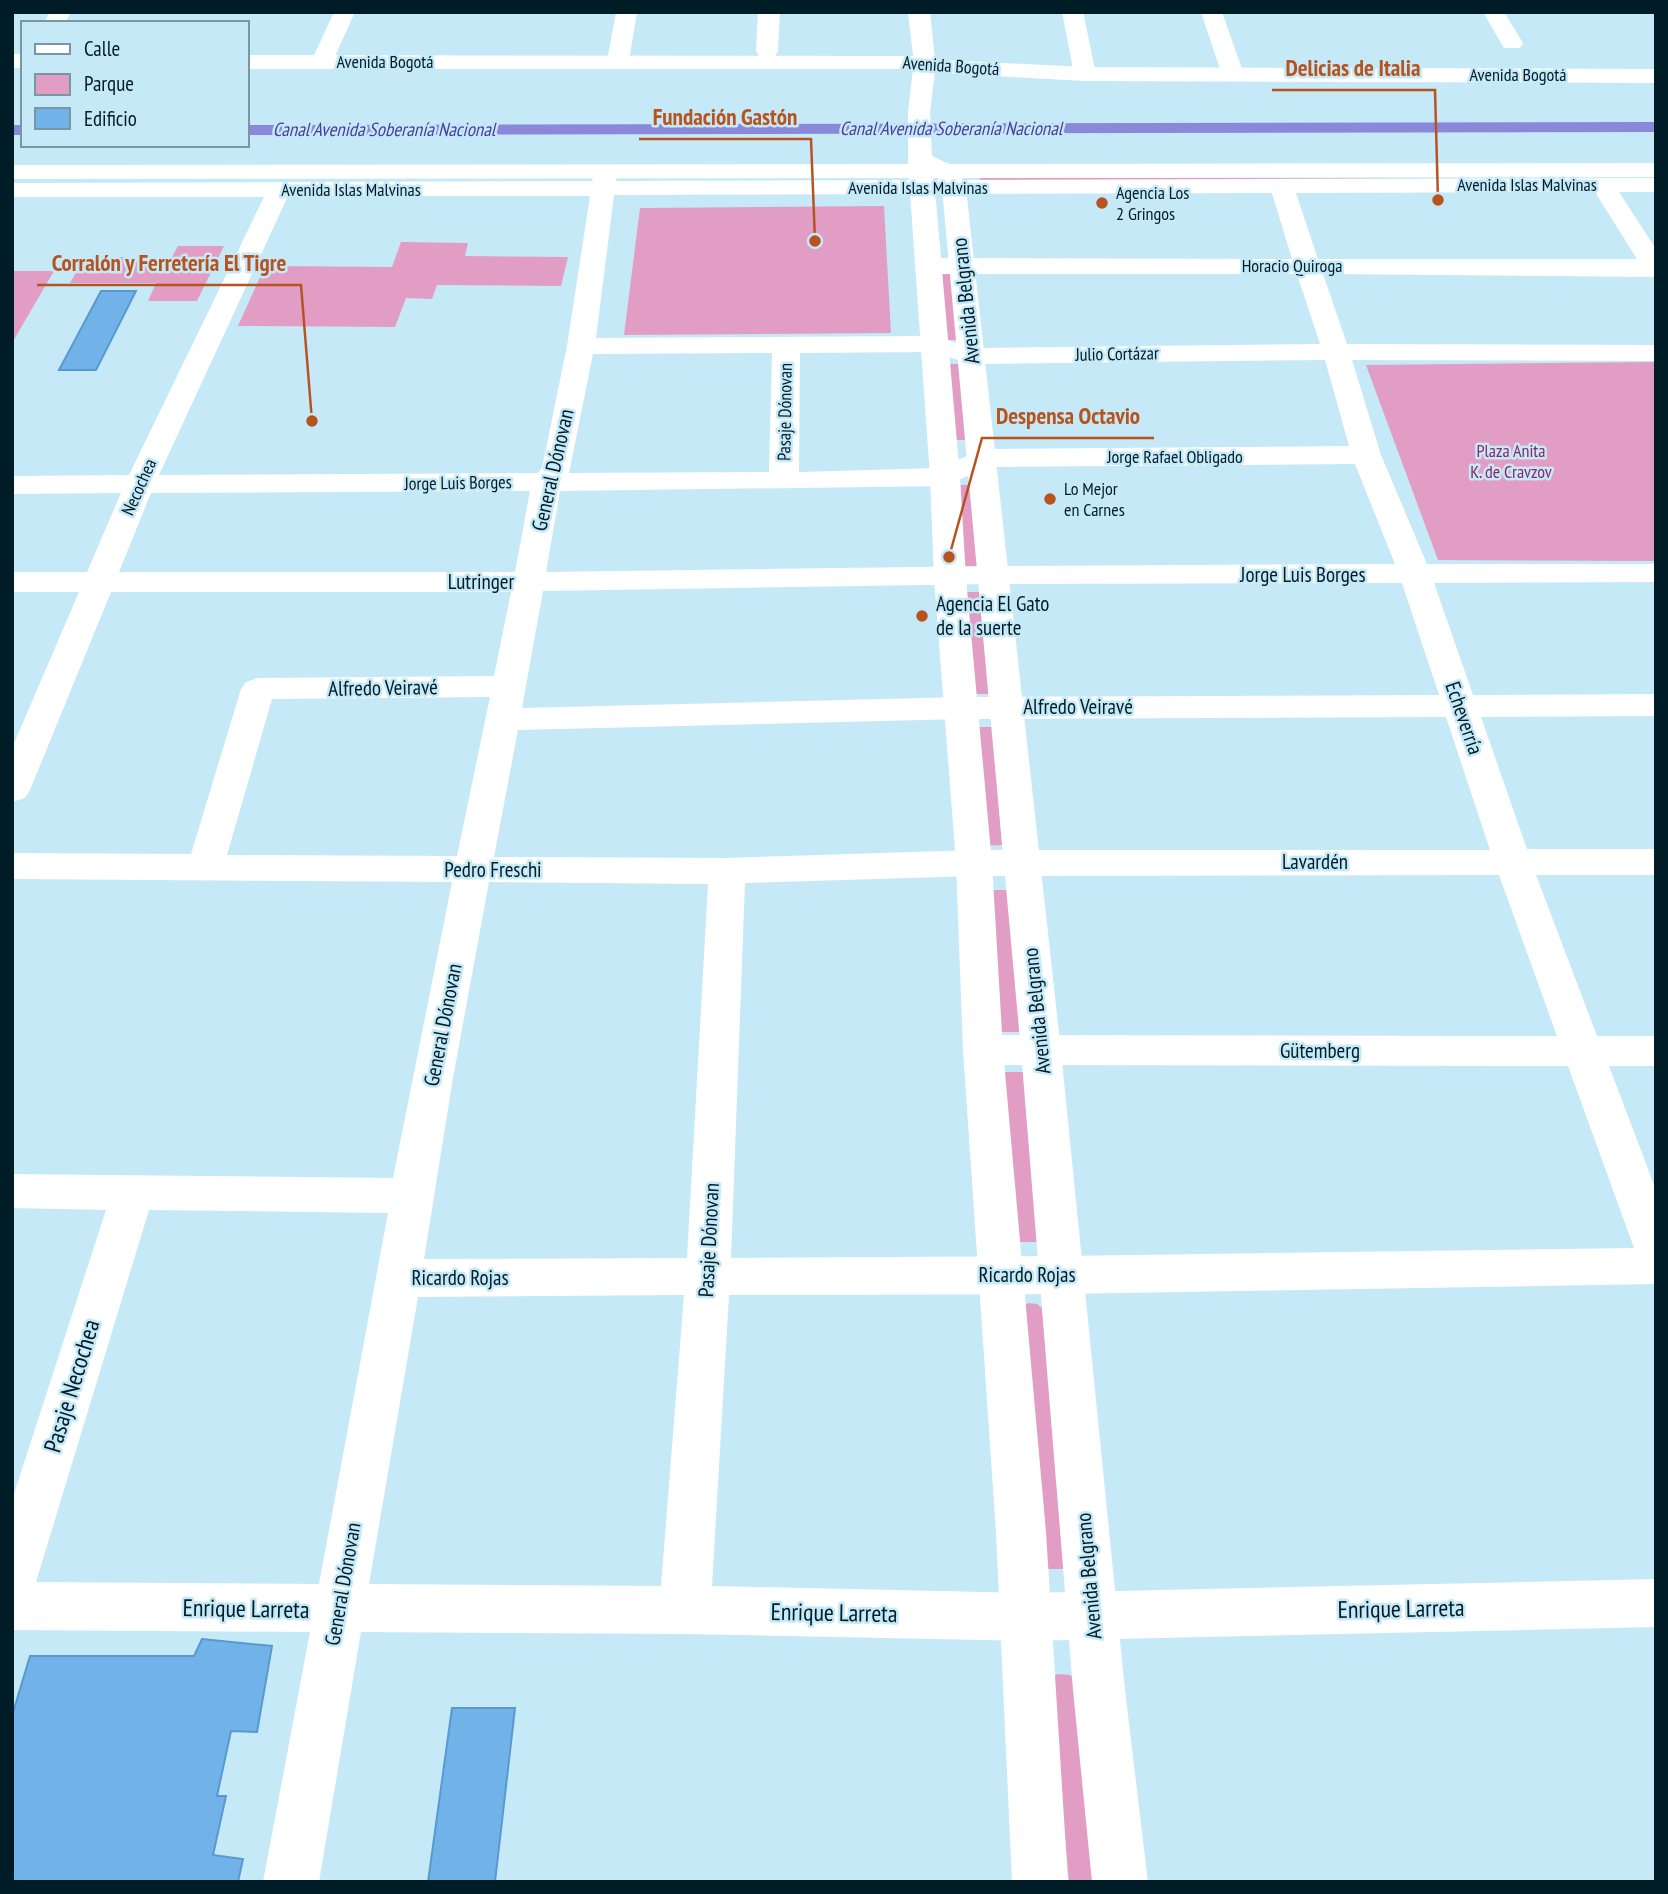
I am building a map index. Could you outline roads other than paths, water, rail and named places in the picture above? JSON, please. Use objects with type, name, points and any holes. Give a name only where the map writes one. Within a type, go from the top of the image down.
[{"type":"street","points":[[325,56],[345,12]]},
{"type":"street","points":[[619,55],[627,12]]},
{"type":"street","points":[[767,51],[769,12]]},
{"type":"street","name":"Avenida Belgrano","points":[[919,12],[923,58],[919,112],[931,170],[945,266],[972,356],[983,458],[1120,1882]]},
{"type":"street","points":[[1072,12],[1083,68]]},
{"type":"street","points":[[1211,12],[1231,69]]},
{"type":"street","points":[[1493,12],[1512,43]]},
{"type":"street","name":"Avenida Bogotá","points":[[248,50],[325,56]]},
{"type":"street","name":"Avenida Bogotá","points":[[248,62],[325,56],[619,55],[767,51],[1083,68],[1656,76]]},
{"type":"street","name":"Avenida Bogotá","points":[[619,55],[900,61],[923,58]]},
{"type":"street","name":"Avenida Bogotá","points":[[1231,69],[1656,64]]},
{"type":"street","name":"Avenida Islas Malvinas","points":[[931,170],[1281,185],[1656,185]]},
{"type":"street","name":"Avenida Islas Malvinas","points":[[12,190],[279,190],[931,170],[1656,170]]},
{"type":"street","points":[[1410,170],[1563,184]]},
{"type":"street","name":"Avenida Islas Malvinas","points":[[12,172],[603,181]]},
{"type":"street","name":"General Dónovan","points":[[291,1882],[399,1278],[411,1196],[472,870],[547,482],[557,469],[581,346],[603,181]]},
{"type":"street","name":"Echeverría","points":[[1281,185],[1336,352],[1366,455],[1415,575],[1513,862],[1656,1248]]},
{"type":"street","points":[[1602,185],[1655,267]]},
{"type":"street","name":"Necochea","points":[[12,790],[139,486],[279,190]]},
{"type":"street","name":"Avenida Belgrano","points":[[945,266],[933,344],[974,863],[984,1050],[1026,1617],[1040,1882]]},
{"type":"street","name":"Horacio Quiroga","points":[[945,266],[1655,267]]},
{"type":"street","name":"Pasaje Dónovan","points":[[784,481],[786,343]]},
{"type":"street","name":"Julio Cortázar","points":[[581,346],[933,344],[972,356],[1336,352],[1656,353]]},
{"type":"street","name":"Jorge Rafael Obligado","points":[[983,458],[1366,455]]},
{"type":"street","name":"Jorge Luis Borges","points":[[12,485],[784,481],[945,477],[983,458]]},
{"type":"street","name":"Jorge Luis Borges","points":[[950,578],[993,575],[1656,573]]},
{"type":"street","name":"Lutringer","points":[[12,582],[529,582],[950,578]]},
{"type":"street","name":"Alfredo Veiravé","points":[[206,865],[258,689],[505,703],[962,708],[1656,705]]},
{"type":"street","name":"Lavardén","points":[[974,863],[1656,862]]},
{"type":"street","name":"Pedro Freschi","points":[[12,866],[206,865],[727,871],[974,863]]},
{"type":"street","name":"Pasaje Dónovan","points":[[685,1610],[708,1277],[727,871]]},
{"type":"street","name":"Gütemberg","points":[[984,1050],[1656,1051]]},
{"type":"street","points":[[12,1191],[411,1196]]},
{"type":"street","name":"Pasaje Necochea","points":[[12,1579],[132,1193]]},
{"type":"street","name":"Ricardo Rojas","points":[[399,1278],[1060,1275],[1656,1266]]},
{"type":"street","name":"Enrique Larreta","points":[[12,1606],[685,1610],[1026,1617],[1656,1603]]},
{"type":"waterway","name":"Canal Avenida Soberanía Nacional","points":[[248,130],[1656,127]]},
{"type":"waterway","name":"Canal Avenida Soberanía Nacional","points":[[12,130],[21,130]]},
{"type":"place","name":"Delicias de Italia","points":[[1438,200]]},
{"type":"place","name":"Agencia Los 2 Gringos","points":[[1102,203]]},
{"type":"place","name":"Fundación Gastón","points":[[815,241]]},
{"type":"place","name":"Corralón y Ferretería El Tigre","points":[[312,421]]},
{"type":"place","name":"Lo Mejor en Carnes","points":[[1050,499]]},
{"type":"place","name":"Despensa Octavio","points":[[949,557]]},
{"type":"place","name":"Agencia El Gato de la suerte","points":[[922,616]]},
{"type":"park label","name":"Plaza Anita K. de Cravzov","points":[[1511,461]]}]
